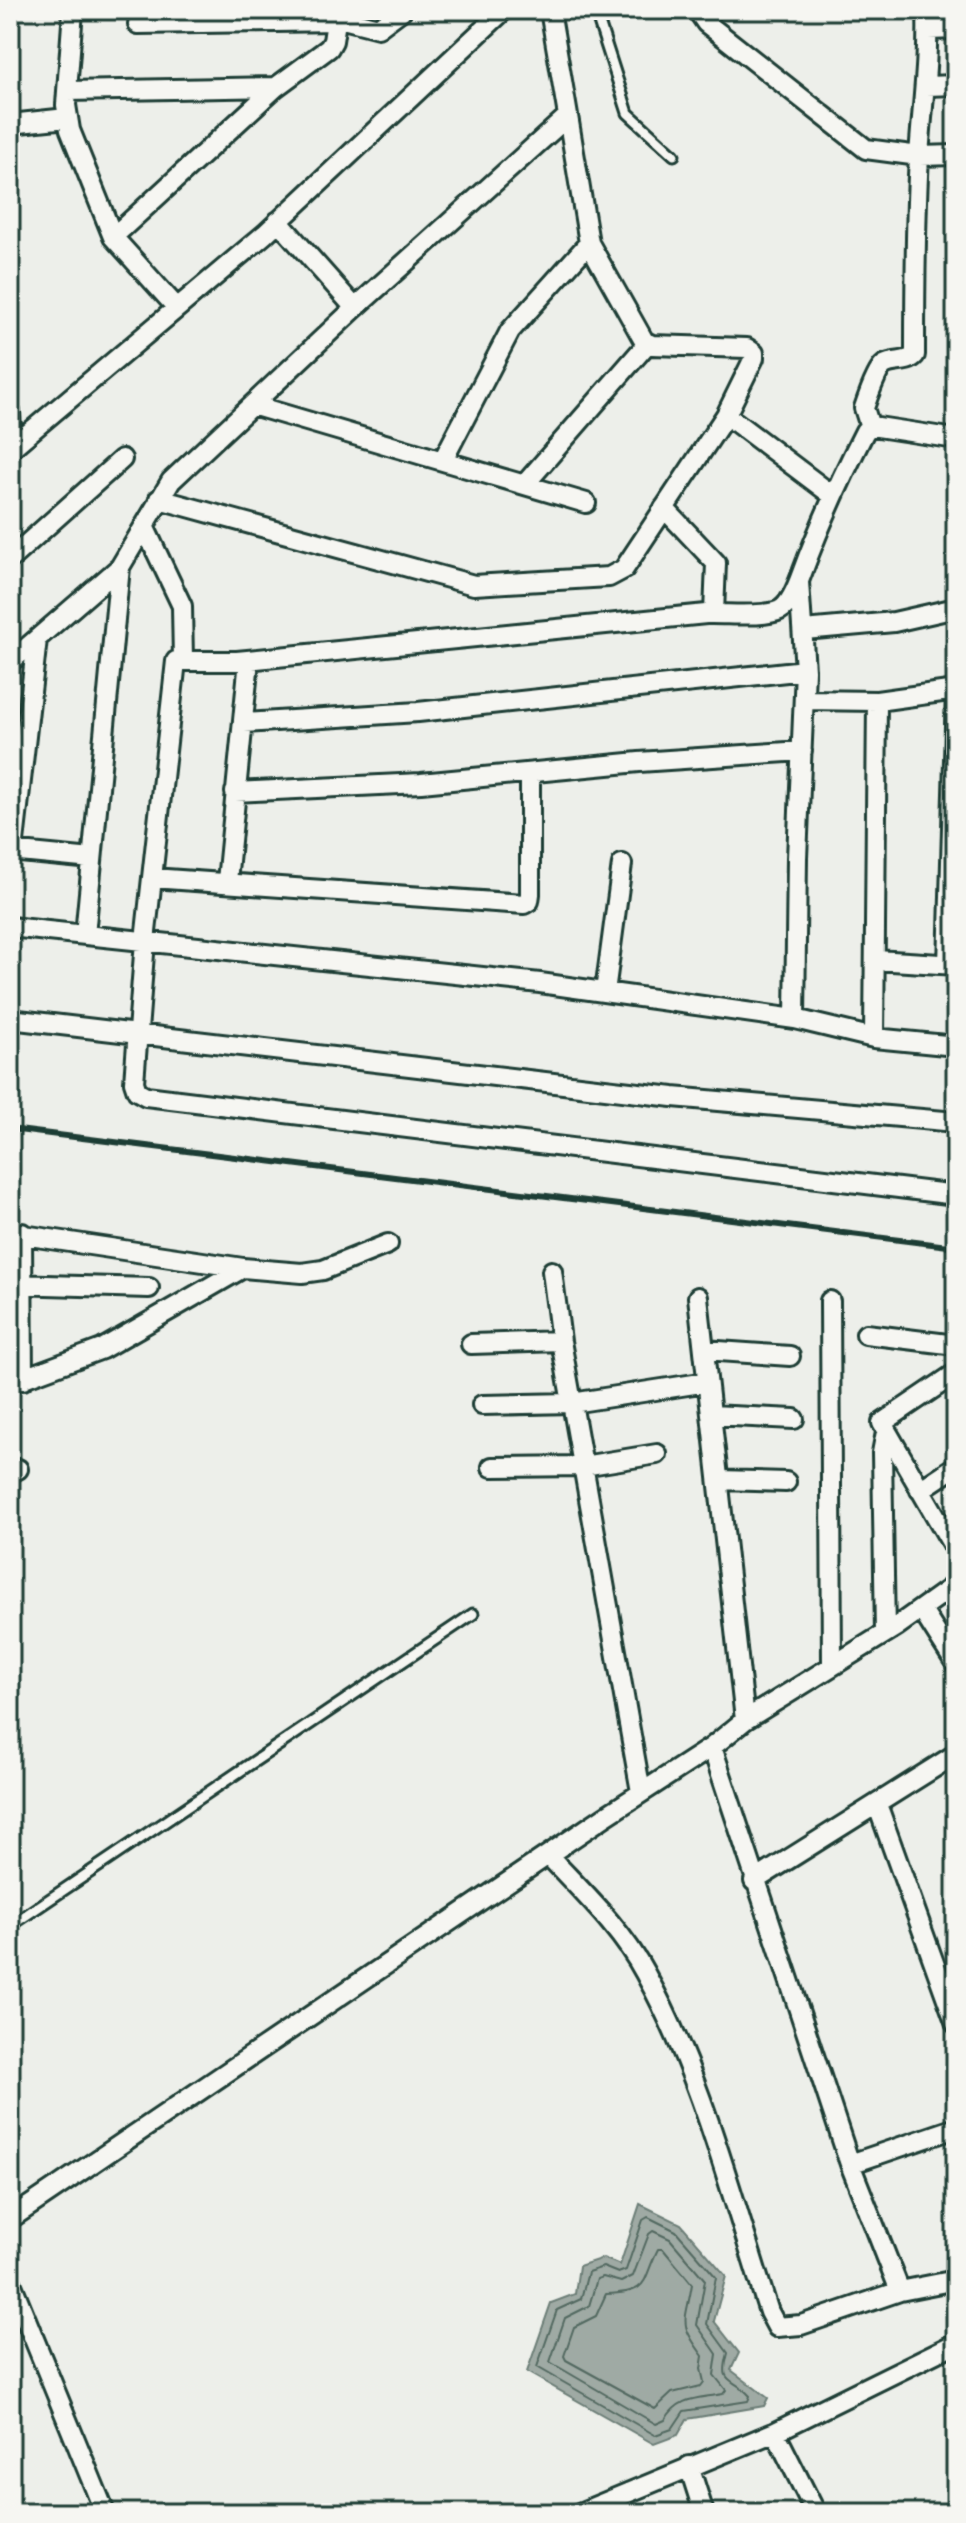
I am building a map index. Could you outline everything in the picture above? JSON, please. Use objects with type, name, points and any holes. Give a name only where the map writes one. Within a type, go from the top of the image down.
[{"type":"street","points":[[73,10],[67,118],[113,237],[177,308]]},
{"type":"street","points":[[138,24],[336,21],[344,18],[378,28],[402,10]]},
{"type":"street","points":[[11,448],[278,221],[504,10]]},
{"type":"street","points":[[550,10],[589,243],[647,344]]},
{"type":"street","points":[[697,10],[706,23],[861,146],[875,151],[919,156],[956,155]]},
{"type":"street","points":[[870,427],[864,408],[881,369],[888,364],[910,360],[915,355],[914,265],[926,86],[927,10]]},
{"type":"street","points":[[113,237],[276,87],[329,48],[336,21]]},
{"type":"street","points":[[928,30],[956,29]]},
{"type":"street","points":[[926,86],[956,85]]},
{"type":"street","points":[[67,91],[276,87]]},
{"type":"street","points":[[10,662],[120,567],[171,481],[355,308],[568,116]]},
{"type":"street","points":[[10,124],[67,118]]},
{"type":"street","points":[[278,221],[355,308]]},
{"type":"street","points":[[443,460],[510,331],[589,243]]},
{"type":"street","points":[[159,499],[474,585],[609,577],[617,574],[726,415],[754,358],[751,349],[647,344]]},
{"type":"street","points":[[525,484],[647,344]]},
{"type":"street","points":[[252,405],[586,503]]},
{"type":"street","points":[[10,412],[11,448]]},
{"type":"street","points":[[726,415],[832,495]]},
{"type":"street","points":[[956,439],[870,427],[865,431],[832,495],[799,582],[781,610],[714,613],[249,660],[176,661],[145,941],[134,1082],[137,1091],[146,1096],[956,1195]]},
{"type":"street","points":[[10,559],[122,459]]},
{"type":"street","points":[[664,508],[716,563],[714,613]]},
{"type":"street","points":[[144,526],[182,606],[183,660]]},
{"type":"street","points":[[85,935],[120,567]]},
{"type":"street","points":[[795,1019],[797,858],[805,670],[799,582]]},
{"type":"street","points":[[804,630],[894,622],[956,608]]},
{"type":"street","points":[[37,639],[12,851],[92,859]]},
{"type":"street","points":[[227,881],[249,660]]},
{"type":"street","points":[[244,723],[418,712],[805,670]]},
{"type":"street","points":[[804,700],[877,701],[956,691],[952,965],[876,960]]},
{"type":"street","points":[[874,1038],[877,701]]},
{"type":"street","points":[[235,792],[421,783],[639,762],[802,751]]},
{"type":"street","points":[[152,878],[524,904],[529,901],[530,894],[530,773]]},
{"type":"street","points":[[605,992],[622,864]]},
{"type":"street","points":[[10,927],[605,992],[795,1019],[874,1038],[956,1046]]},
{"type":"street","points":[[10,1019],[673,1097],[956,1122]]},
{"type":"street","points":[[243,1268],[102,1349],[16,1381],[16,1233],[243,1268],[314,1272],[388,1244]]},
{"type":"street","points":[[552,1271],[561,1341],[641,1792]]},
{"type":"street","points":[[16,1284],[149,1288]]},
{"type":"street","points":[[698,1297],[745,1720]]},
{"type":"street","points":[[830,1301],[832,1665]]},
{"type":"street","points":[[866,1334],[956,1345]]},
{"type":"street","points":[[471,1344],[561,1341]]},
{"type":"street","points":[[704,1350],[790,1356]]},
{"type":"street","points":[[956,1373],[883,1420],[886,1432],[956,1551]]},
{"type":"street","points":[[482,1405],[572,1403],[707,1382]]},
{"type":"street","points":[[711,1415],[794,1419]]},
{"type":"street","points":[[885,1633],[882,1453],[886,1432]]},
{"type":"street","points":[[492,1467],[583,1466],[657,1454]]},
{"type":"street","points":[[920,1490],[956,1466]]},
{"type":"street","points":[[719,1480],[786,1482]]},
{"type":"street","points":[[10,2219],[712,1747],[745,1720],[885,1633],[956,1584]]},
{"type":"street","points":[[921,1609],[956,1664]]},
{"type":"street","points":[[712,1747],[850,2164],[900,2291]]},
{"type":"street","points":[[754,1881],[956,1754]]},
{"type":"street","points":[[877,1804],[956,2024]]},
{"type":"street","points":[[548,1855],[613,1925],[645,1971],[664,2010],[695,2082],[769,2312],[777,2327],[801,2325],[900,2291],[956,2280]]},
{"type":"street","points":[[850,2164],[956,2128]]},
{"type":"street","points":[[10,2280],[105,2513]]},
{"type":"street","points":[[588,2511],[775,2432],[956,2343]]},
{"type":"street","points":[[775,2432],[816,2513]]},
{"type":"street","points":[[689,2466],[704,2513]]},
{"type":"lane","points":[[595,10],[628,113],[674,155]]},
{"type":"lane","points":[[10,1926],[473,1614]]},
{"type":"water","points":[[640,2204],[681,2224],[726,2276],[714,2321],[739,2353],[731,2370],[768,2398],[764,2406],[687,2419],[678,2435],[654,2444],[527,2372],[551,2303],[575,2294],[579,2266],[603,2258],[620,2265]]},
{"type":"railway","points":[[10,1129],[956,1247]]}]
